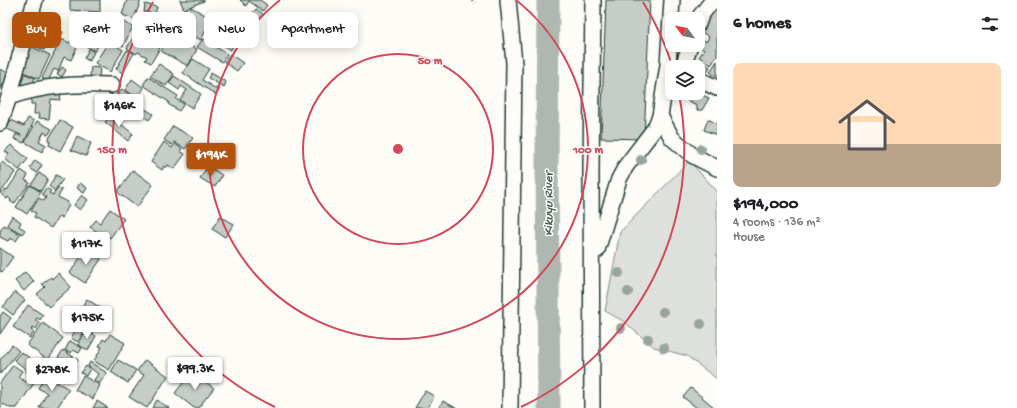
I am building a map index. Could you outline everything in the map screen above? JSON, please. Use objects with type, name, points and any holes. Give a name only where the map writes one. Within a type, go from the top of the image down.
[{"type":"street","points":[[0,123],[9,97],[35,0]]},
{"type":"street","points":[[508,0],[514,62],[510,408]]},
{"type":"street","points":[[592,408],[591,169],[593,0]]},
{"type":"street","points":[[672,0],[674,60]]},
{"type":"street","points":[[703,12],[713,0]]},
{"type":"street","points":[[679,60],[685,52]]},
{"type":"street","points":[[705,82],[717,88]]},
{"type":"street","points":[[9,97],[26,91],[69,85],[112,85]]},
{"type":"street","points":[[592,266],[619,179],[626,166],[655,128],[665,98]]},
{"type":"street","points":[[660,116],[672,138],[692,155],[717,168]]},
{"type":"path","points":[[472,0],[475,3]]},
{"type":"shaded area","points":[[689,161],[717,191],[717,379],[687,356],[654,347],[623,321],[605,311],[620,232]]},
{"type":"building","points":[[70,0],[100,0],[100,12],[70,10]]},
{"type":"building","points":[[127,0],[141,0],[137,12],[132,12],[132,18],[124,16],[123,12]]},
{"type":"building","points":[[180,0],[204,0],[204,1],[184,9]]},
{"type":"building","points":[[240,0],[260,0],[267,5],[263,11],[249,1],[246,6]]},
{"type":"building","points":[[606,0],[650,0],[644,139],[601,138]]},
{"type":"building","points":[[145,4],[157,7],[156,12],[144,12]]},
{"type":"building","points":[[191,7],[204,14],[204,34],[201,40],[196,37],[196,12],[188,12]]},
{"type":"building","points":[[712,8],[717,11],[717,56],[711,65],[699,57],[703,52],[705,52],[705,41],[706,42],[709,37],[705,34],[705,20]]},
{"type":"building","points":[[256,9],[263,14],[259,19],[259,12],[254,12]]},
{"type":"building","points":[[124,22],[132,26],[124,44]]},
{"type":"building","points":[[61,39],[69,43],[69,48],[77,48],[71,60],[64,57],[58,71],[54,69],[48,81],[42,78],[57,48],[61,48]]},
{"type":"building","points":[[132,39],[132,48],[160,48],[151,63],[145,60],[147,57],[138,52],[136,54],[127,48]]},
{"type":"building","points":[[203,39],[204,48],[217,48],[227,54],[222,62],[197,47]]},
{"type":"building","points":[[29,48],[34,48],[50,55],[39,79],[19,70]]},
{"type":"building","points":[[89,48],[97,48],[95,51]]},
{"type":"building","points":[[105,48],[120,48],[123,50],[110,72],[95,63]]},
{"type":"building","points":[[163,48],[197,49],[188,66],[161,51]]},
{"type":"building","points":[[89,49],[94,52],[89,61],[84,58]]},
{"type":"building","points":[[127,50],[134,53],[123,73],[116,69]]},
{"type":"building","points":[[230,54],[243,63],[237,71],[224,62]]},
{"type":"building","points":[[193,59],[209,69],[202,80],[216,89],[217,87],[220,89],[216,95],[183,73]]},
{"type":"building","points":[[717,61],[717,77],[710,72]]},
{"type":"building","points":[[159,64],[174,74],[166,86],[150,76]]},
{"type":"building","points":[[705,64],[710,67],[705,75]]},
{"type":"building","points":[[62,67],[66,70],[62,77],[57,74]]},
{"type":"building","points":[[91,67],[100,68],[99,78],[90,77]]},
{"type":"building","points":[[1,69],[9,74],[0,90],[0,70]]},
{"type":"building","points":[[18,71],[35,78],[30,89],[11,86]]},
{"type":"building","points":[[211,73],[226,82],[224,87],[208,78]]},
{"type":"building","points":[[174,76],[201,94],[192,108],[180,100],[187,90],[181,86],[179,90],[169,83]]},
{"type":"building","points":[[148,77],[178,96],[176,99],[184,104],[179,111],[168,104],[169,102],[143,85]]},
{"type":"building","points":[[132,79],[144,88],[137,98],[125,90]]},
{"type":"building","points":[[122,89],[141,104],[135,111],[117,96]]},
{"type":"building","points":[[32,91],[61,93],[60,100],[51,99],[49,119],[39,118],[40,114],[34,114],[35,104],[31,104]]},
{"type":"building","points":[[111,94],[118,99],[113,106],[106,101]]},
{"type":"building","points":[[705,96],[709,98],[702,110],[697,110],[697,105],[686,100],[705,100]]},
{"type":"building","points":[[105,102],[111,107],[106,113],[100,108]]},
{"type":"building","points":[[142,107],[153,114],[149,120],[138,113]]},
{"type":"building","points":[[111,116],[133,134],[128,141],[105,122]]},
{"type":"building","points":[[28,118],[34,121],[24,143],[14,139],[16,134],[21,135],[7,129],[11,120],[24,126]]},
{"type":"building","points":[[708,119],[717,124],[717,135],[704,130]]},
{"type":"building","points":[[60,120],[73,127],[60,151],[49,145],[50,141],[48,140]]},
{"type":"building","points":[[37,121],[52,129],[48,135],[44,132],[39,141],[46,145],[42,152],[25,142]]},
{"type":"building","points":[[173,126],[193,138],[185,149],[174,142],[172,145],[164,140]]},
{"type":"building","points":[[77,136],[91,143],[86,156],[71,150]]},
{"type":"building","points":[[164,142],[172,148],[175,144],[182,149],[180,151],[185,154],[174,169],[168,165],[166,168],[164,166],[162,170],[151,162]]},
{"type":"building","points":[[11,145],[28,159],[19,170],[5,159],[9,154],[5,151]]},
{"type":"building","points":[[35,160],[42,165],[37,173],[30,168]]},
{"type":"building","points":[[2,162],[15,172],[0,194],[0,165]]},
{"type":"building","points":[[208,166],[222,175],[215,187],[200,178]]},
{"type":"building","points":[[21,170],[28,175],[25,180],[30,183],[14,204],[8,197],[7,199],[2,195]]},
{"type":"building","points":[[133,170],[153,185],[137,207],[117,192]]},
{"type":"building","points":[[39,173],[48,179],[41,191],[31,185]]},
{"type":"building","points":[[56,175],[63,179],[55,191],[49,186]]},
{"type":"building","points":[[80,183],[87,188],[84,193],[77,188]]},
{"type":"building","points":[[30,185],[41,192],[27,214],[16,207]]},
{"type":"building","points":[[57,187],[62,190],[58,197],[68,202],[67,204],[69,205],[62,218],[59,216],[51,228],[34,217],[36,213],[31,211],[39,198],[44,201],[46,197],[42,194],[46,188],[51,191],[49,193],[53,195]]},
{"type":"building","points":[[82,195],[88,200],[80,210],[74,205]]},
{"type":"building","points":[[110,209],[124,219],[110,238],[102,232],[100,234],[90,227],[96,220],[100,223]]},
{"type":"building","points":[[12,216],[21,222],[19,226],[25,230],[22,234],[7,225]]},
{"type":"building","points":[[220,216],[234,224],[225,237],[212,229]]},
{"type":"building","points":[[4,225],[20,235],[16,241],[10,238],[8,241],[0,237],[0,231]]},
{"type":"building","points":[[0,248],[13,257],[2,272],[0,271]]},
{"type":"building","points":[[86,249],[101,259],[85,283],[70,273]]},
{"type":"building","points":[[25,272],[34,281],[24,291],[15,281]]},
{"type":"building","points":[[58,273],[71,287],[49,307],[37,294],[45,287],[42,284],[51,277],[52,279]]},
{"type":"building","points":[[15,292],[25,300],[13,315],[3,307]]},
{"type":"building","points":[[87,299],[108,313],[104,319],[83,305]]},
{"type":"building","points":[[28,305],[43,315],[40,320],[37,318],[35,320],[40,323],[36,329],[33,327],[31,330],[34,332],[30,338],[13,327]]},
{"type":"building","points":[[3,312],[11,318],[0,334],[0,316]]},
{"type":"building","points":[[84,314],[93,320],[94,317],[101,322],[92,334],[77,325]]},
{"type":"building","points":[[43,323],[63,338],[48,360],[27,345]]},
{"type":"building","points":[[77,328],[84,332],[78,342],[71,338]]},
{"type":"building","points":[[86,331],[96,336],[88,350],[78,345]]},
{"type":"building","points":[[110,334],[125,343],[109,370],[94,361],[102,347],[99,346],[103,339],[106,341]]},
{"type":"building","points":[[70,341],[82,348],[79,353],[73,350],[71,353],[65,350]]},
{"type":"building","points":[[12,345],[19,351],[0,374],[0,360]]},
{"type":"building","points":[[63,350],[78,360],[67,378],[59,373],[63,367],[67,370],[70,366],[65,362],[61,369],[54,364]]},
{"type":"building","points":[[21,352],[47,370],[39,381],[26,372],[27,370],[14,360]]},
{"type":"building","points":[[118,360],[136,370],[128,383],[111,372]]},
{"type":"building","points":[[145,360],[168,376],[147,408],[129,397],[144,375],[137,371]]},
{"type":"building","points":[[90,362],[107,373],[99,384],[94,380],[98,374],[88,366]]},
{"type":"building","points":[[13,365],[22,371],[18,377],[26,382],[28,379],[34,383],[17,408],[10,408],[4,404],[0,408],[0,383]]},
{"type":"building","points":[[86,366],[90,369],[86,376],[81,373]]},
{"type":"building","points":[[49,370],[54,374],[51,379],[69,389],[57,408],[39,408],[47,393],[38,388]]},
{"type":"building","points":[[196,375],[214,388],[198,408],[194,408],[175,393],[187,378],[191,381]]},
{"type":"building","points":[[83,376],[100,385],[93,399],[75,390]]},
{"type":"building","points":[[691,388],[715,408],[697,408],[683,397]]},
{"type":"building","points":[[425,391],[434,396],[428,408],[415,408]]},
{"type":"building","points":[[157,400],[169,408],[152,408]]},
{"type":"building","points":[[97,401],[108,408],[93,408]]},
{"type":"building","points":[[443,401],[456,408],[439,408]]},
{"type":"waterway","name":"Kikuyu River","points":[[548,0],[547,165],[549,408]]}]
